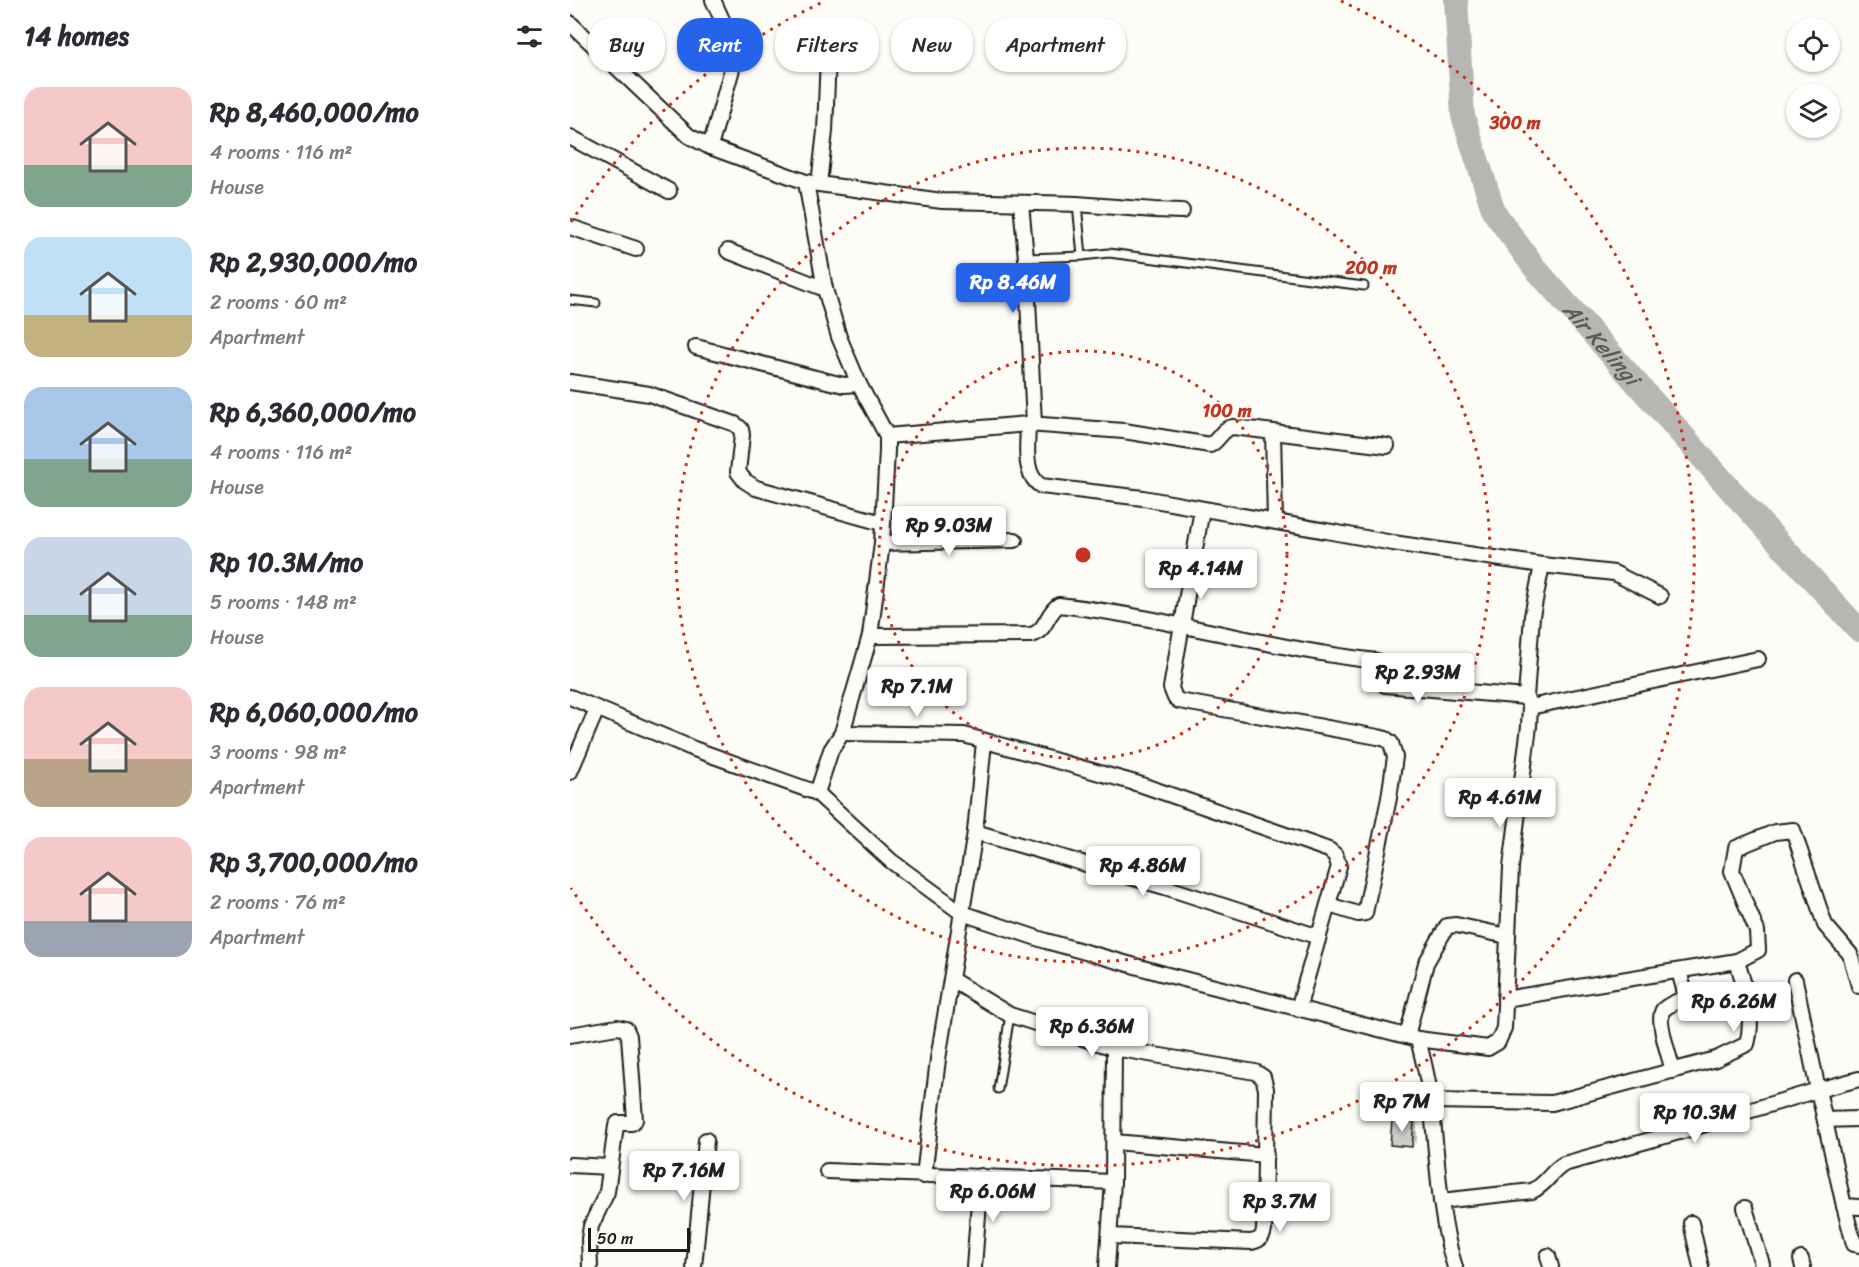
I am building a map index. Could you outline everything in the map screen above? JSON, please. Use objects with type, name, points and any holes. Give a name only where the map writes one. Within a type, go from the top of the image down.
[{"type":"street","points":[[710,147],[732,69],[730,37],[713,0]]},
{"type":"street","points":[[570,23],[689,136],[710,147],[812,183],[942,201],[1077,204],[1182,211]]},
{"type":"street","points":[[817,793],[831,750],[842,733],[870,636],[882,543],[886,436],[839,337],[825,289],[812,183],[825,131],[827,72]]},
{"type":"street","points":[[570,137],[669,191]]},
{"type":"street","points":[[1021,203],[1026,258],[1031,424],[1029,469],[1031,477],[1041,486],[1143,498],[1393,543],[1614,573],[1660,596]]},
{"type":"street","points":[[570,227],[636,249]]},
{"type":"street","points":[[728,251],[825,289]]},
{"type":"street","points":[[696,347],[844,385],[860,384]]},
{"type":"street","points":[[570,382],[649,394],[735,424],[741,429],[742,435],[738,472],[745,481],[756,488],[882,523]]},
{"type":"street","points":[[886,436],[1031,424],[1124,431],[1210,446],[1228,428],[1387,446]]},
{"type":"street","points":[[1273,432],[1275,521]]},
{"type":"street","points":[[1202,509],[1171,688],[1175,698],[1179,701],[1378,737],[1391,743],[1395,757],[1365,913],[1358,914],[1329,905]]},
{"type":"street","points":[[882,543],[1015,540]]},
{"type":"street","points":[[570,698],[694,749],[817,793],[891,861],[962,913],[1046,941],[1298,1009],[1412,1038],[1488,1048],[1494,1046],[1504,1028],[1511,867],[1529,726],[1532,616],[1542,565]]},
{"type":"street","points":[[870,636],[1031,635],[1041,631],[1053,609],[1059,605],[1181,624],[1320,654],[1379,662],[1383,665],[1382,681],[1385,686],[1528,702],[1758,659]]},
{"type":"street","points":[[570,772],[597,709]]},
{"type":"street","points":[[842,733],[964,735],[1139,784],[1329,850],[1339,861],[1329,905],[1298,1009]]},
{"type":"street","points":[[924,1176],[938,1059],[975,832],[984,742]]},
{"type":"street","points":[[1505,999],[1737,961],[1758,950],[1758,931],[1732,871],[1736,848],[1775,832],[1793,830],[1825,925],[1850,954],[1859,986]]},
{"type":"street","points":[[975,832],[1165,887],[1319,937]]},
{"type":"street","points":[[1455,1267],[1444,1224],[1426,1070],[1412,1038],[1426,963],[1447,926],[1456,925],[1507,936]]},
{"type":"street","points":[[1431,1101],[1552,1103],[1716,1059],[1747,1044],[1751,1030],[1748,999],[1737,961]]},
{"type":"street","points":[[1673,1071],[1661,1023],[1662,1014],[1667,1007],[1684,998],[1685,993],[1679,970]]},
{"type":"street","points":[[952,980],[1010,1016],[1114,1048],[1255,1072],[1260,1075],[1266,1089],[1266,1155],[1264,1234],[1258,1241],[1110,1236]]},
{"type":"street","points":[[1795,980],[1844,1206],[1854,1244],[1859,1245]]},
{"type":"street","points":[[570,1035],[617,1027],[626,1029],[629,1036],[635,1120],[632,1123],[616,1124],[607,1192],[591,1226],[590,1267]]},
{"type":"street","points":[[1107,1267],[1113,1182],[1114,1048]]},
{"type":"street","points":[[1441,1201],[1532,1191],[1544,1184],[1564,1164],[1859,1079]]},
{"type":"street","points":[[1825,1120],[1859,1119]]},
{"type":"street","points":[[694,1267],[706,1140]]},
{"type":"street","points":[[1114,1142],[1266,1155]]},
{"type":"street","points":[[570,1165],[610,1167]]},
{"type":"street","points":[[827,1171],[1113,1182]]},
{"type":"street","points":[[974,1267],[981,1176]]},
{"type":"street","points":[[1844,1206],[1859,1207]]},
{"type":"street","points":[[1745,1208],[1761,1267]]},
{"type":"street","points":[[1691,1223],[1701,1267]]},
{"type":"lane","points":[[1077,204],[1082,256]]},
{"type":"lane","points":[[1026,258],[1109,253],[1364,286]]},
{"type":"lane","points":[[570,300],[596,303]]},
{"type":"lane","points":[[998,1089],[1010,1016]]},
{"type":"building","points":[[1392,1120],[1414,1122],[1412,1147],[1390,1145]]},
{"type":"waterway","name":"Air Kelingi","points":[[1456,0],[1463,116],[1494,212],[1534,267],[1738,498],[1859,630]]}]
